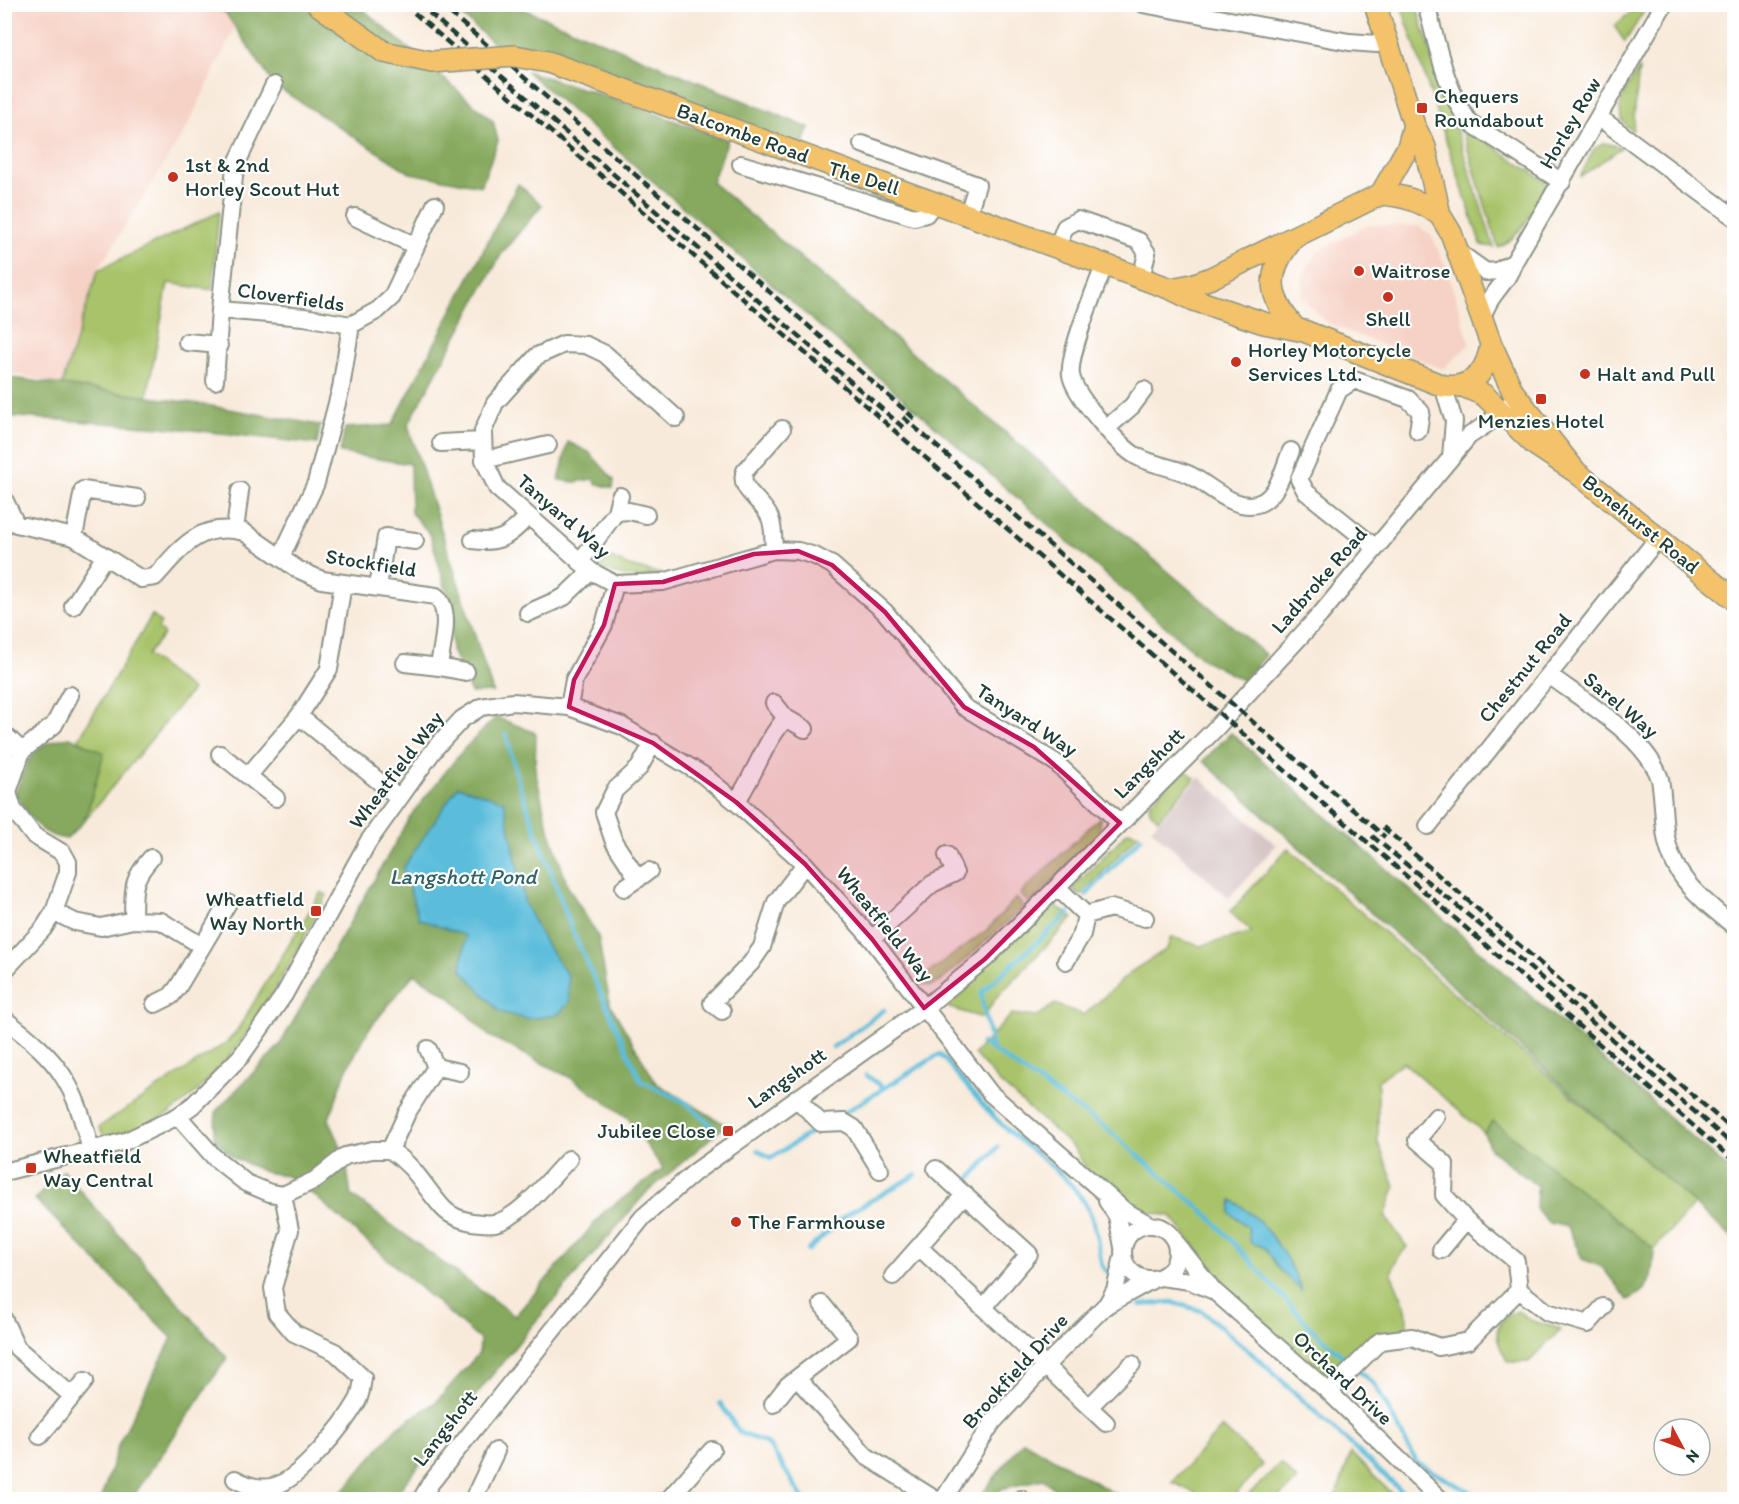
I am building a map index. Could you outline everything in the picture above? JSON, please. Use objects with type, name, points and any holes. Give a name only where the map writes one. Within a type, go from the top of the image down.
[{"type":"main road","name":"Balcombe Road","points":[[317,4],[384,52],[432,62],[515,56],[548,62],[968,214],[1215,307],[1272,325],[1294,327],[1453,386]]},
{"type":"main road","points":[[1376,4],[1414,126],[1425,147],[1440,215],[1458,252],[1491,344],[1482,372],[1453,386]]},
{"type":"main road","points":[[1382,194],[1408,147],[1414,126]]},
{"type":"main road","points":[[1171,289],[1211,278],[1382,194],[1405,196],[1422,202],[1440,215]]},
{"type":"main road","points":[[1292,240],[1281,254],[1273,271],[1272,283],[1281,312],[1294,327]]},
{"type":"main road","points":[[1211,278],[1209,291],[1215,307]]},
{"type":"main road","name":"Bonehurst Road","points":[[1491,344],[1513,392],[1576,472]]},
{"type":"main road","name":"Bonehurst Road","points":[[1453,386],[1484,395],[1534,444],[1576,472],[1734,599]]},
{"type":"street","points":[[1143,4],[1349,42],[1377,44],[1388,40]]},
{"type":"street","points":[[1425,4],[1447,75],[1461,111],[1469,122],[1562,182]]},
{"type":"street","name":"Horley Row","points":[[1482,319],[1486,304],[1510,274],[1514,262],[1600,118],[1664,4]]},
{"type":"street","name":"Cloverfields","points":[[274,85],[235,167],[220,310],[304,317],[351,325],[341,388],[316,483],[281,557]]},
{"type":"street","points":[[1600,118],[1734,218]]},
{"type":"street","points":[[862,144],[977,185],[968,214]]},
{"type":"street","name":"The Dell","points":[[741,164],[914,217],[926,214],[934,203]]},
{"type":"street","points":[[351,325],[378,310],[392,297],[435,206]]},
{"type":"street","points":[[355,217],[416,246]]},
{"type":"street","points":[[1058,248],[1065,226],[1078,220],[1139,241],[1148,253],[1141,278]]},
{"type":"street","points":[[1458,252],[1486,272],[1497,271],[1514,262]]},
{"type":"street","points":[[1104,266],[1071,368],[1071,378],[1081,400],[1134,455],[1190,475],[1220,495],[1246,505],[1263,501],[1276,489],[1291,451]]},
{"type":"street","points":[[215,381],[220,310]]},
{"type":"street","points":[[186,342],[219,345]]},
{"type":"street","name":"Tanyard Way","points":[[676,418],[605,354],[586,345],[564,344],[537,356],[510,385],[487,416],[481,441],[484,459],[497,488],[527,517],[585,566],[615,584],[663,582],[774,550],[798,551],[815,556],[832,566],[885,612],[964,707],[1055,762],[1120,823]]},
{"type":"street","points":[[1376,548],[1306,492],[1299,479],[1339,390],[1354,380],[1408,399],[1421,412],[1418,431]]},
{"type":"street","points":[[1450,457],[1454,421],[1453,386]]},
{"type":"street","points":[[1107,428],[1132,406],[1144,390]]},
{"type":"street","points":[[1503,413],[1508,407],[1513,392]]},
{"type":"street","name":"Ladbroke Road","points":[[1216,728],[1320,615],[1469,435],[1503,413]]},
{"type":"street","points":[[774,550],[771,519],[762,504],[743,484],[742,479],[745,471],[782,429]]},
{"type":"street","points":[[441,443],[481,441]]},
{"type":"street","points":[[484,459],[548,445]]},
{"type":"street","points":[[74,537],[82,490],[137,498]]},
{"type":"street","points":[[4,499],[16,524],[74,537],[141,579],[151,579],[175,551],[191,538],[213,531],[235,530],[240,491]]},
{"type":"street","points":[[528,613],[564,597],[585,566],[618,504],[629,511],[646,515]]},
{"type":"street","points":[[473,540],[500,541],[513,532],[527,517]]},
{"type":"street","name":"Stockfield","points":[[235,530],[244,532],[309,575],[343,584],[436,596],[446,611],[439,667]]},
{"type":"street","points":[[378,587],[386,537],[415,540]]},
{"type":"street","name":"Chestnut Road","points":[[1428,826],[1658,538]]},
{"type":"street","points":[[73,606],[105,556]]},
{"type":"street","points":[[249,775],[299,716],[329,669],[343,584]]},
{"type":"street","points":[[569,707],[574,680],[604,625],[615,584]]},
{"type":"street","points":[[405,663],[466,672]]},
{"type":"street","name":"Sarel Way","points":[[1549,675],[1640,747],[1656,769],[1660,779],[1665,812],[1664,829],[1671,859],[1691,891],[1734,926]]},
{"type":"street","points":[[4,970],[32,944],[54,912],[68,862],[63,853],[33,835],[9,812],[8,792],[22,751],[54,725],[70,695]]},
{"type":"street","name":"Wheatfield Way","points":[[4,1172],[126,1141],[178,1116],[241,1056],[284,995],[368,842],[398,797],[436,747],[462,719],[481,707],[513,702],[569,707],[622,726],[703,775],[805,864],[872,939],[924,1008]]},
{"type":"street","points":[[774,703],[786,718],[805,729]]},
{"type":"street","points":[[299,716],[398,797]]},
{"type":"street","points":[[736,802],[750,782],[777,728],[786,718]]},
{"type":"street","name":"Langshott","points":[[421,1500],[430,1484],[494,1402],[620,1249],[643,1217],[695,1172],[924,1008],[985,959],[1216,728]]},
{"type":"street","points":[[4,734],[22,751]]},
{"type":"street","points":[[637,879],[614,842],[604,812],[615,790],[639,768],[653,743]]},
{"type":"street","points":[[220,754],[276,798]]},
{"type":"street","points":[[872,939],[932,884],[955,873],[947,855]]},
{"type":"street","points":[[134,920],[136,875],[151,858]]},
{"type":"street","points":[[713,1005],[757,955],[762,947],[776,902],[805,864]]},
{"type":"street","points":[[1057,887],[1086,915]]},
{"type":"street","points":[[155,1004],[171,996],[178,987],[228,903]]},
{"type":"street","points":[[1086,915],[1111,908],[1145,918]]},
{"type":"street","points":[[54,912],[75,922],[101,927],[134,920],[161,921],[202,946]]},
{"type":"street","points":[[1066,962],[1082,934],[1086,915]]},
{"type":"street","points":[[924,1008],[990,1093],[1125,1211],[1150,1225],[1166,1230],[1213,1290]]},
{"type":"street","points":[[4,1019],[35,1042],[64,1074],[81,1112],[91,1151]]},
{"type":"street","points":[[428,1049],[436,1067]]},
{"type":"street","points":[[436,1067],[460,1072]]},
{"type":"street","points":[[390,1150],[411,1106],[436,1067]]},
{"type":"street","points":[[796,1098],[821,1123],[844,1122],[854,1128],[880,1170]]},
{"type":"street","points":[[178,1116],[214,1157],[256,1190],[283,1195],[315,1180],[345,1156],[372,1150],[390,1150],[417,1172],[444,1209],[461,1219],[482,1223],[495,1223],[507,1219],[569,1160]]},
{"type":"street","points":[[1436,1117],[1410,1134],[1445,1164],[1444,1195],[1466,1220],[1516,1261],[1519,1290],[1547,1312],[1588,1324],[1603,1306]]},
{"type":"street","points":[[936,1169],[1029,1254],[984,1307]]},
{"type":"street","points":[[1096,1186],[1117,1216],[1123,1252],[1131,1272],[1139,1278],[1190,1281],[1213,1290]]},
{"type":"street","points":[[893,1276],[965,1194]]},
{"type":"street","points":[[235,1479],[245,1485],[276,1486],[315,1458],[359,1399],[363,1378],[335,1352],[294,1334],[277,1313],[273,1288],[290,1230],[283,1195]]},
{"type":"street","points":[[1441,1250],[1466,1220]]},
{"type":"street","points":[[1105,1306],[1115,1290],[1123,1252],[1133,1231],[1150,1225]]},
{"type":"street","points":[[1105,1306],[1172,1270],[1176,1262],[1177,1244]]},
{"type":"street","points":[[919,1247],[1106,1423]]},
{"type":"street","name":"Orchard Drive","points":[[1213,1290],[1334,1386],[1441,1500]]},
{"type":"street","points":[[1334,1386],[1380,1341],[1412,1337],[1439,1347],[1468,1341],[1519,1290]]},
{"type":"street","points":[[773,1404],[798,1378],[849,1338],[822,1304]]},
{"type":"street","name":"Brookfield Drive","points":[[943,1500],[992,1423],[1105,1306]]},
{"type":"street","points":[[4,1320],[17,1348],[72,1396]]},
{"type":"street","points":[[1089,1407],[1132,1364]]},
{"type":"street","points":[[798,1378],[866,1456],[936,1500]]},
{"type":"street","points":[[40,1436],[85,1381]]},
{"type":"street","points":[[666,1496],[712,1450]]},
{"type":"street","points":[[477,1499],[496,1451]]},
{"type":"highlighted area","points":[[798,551],[832,565],[885,612],[964,707],[1034,747],[1120,823],[985,959],[924,1008],[872,939],[805,864],[736,802],[653,743],[569,707],[574,680],[604,625],[615,584],[663,582],[754,554]]},
{"type":"shaded area","points":[[5,5],[249,5],[241,15],[186,129],[98,270],[62,385],[5,371]]},
{"type":"shaded area","points":[[1368,225],[1418,226],[1431,235],[1446,267],[1470,344],[1443,369],[1326,322],[1302,298],[1303,275],[1318,251]]},
{"type":"shaded area","points":[[1199,777],[1276,845],[1229,898],[1151,829]]},
{"type":"green space","points":[[1641,4],[1646,8],[1625,42],[1614,26]]},
{"type":"green space","points":[[209,5],[358,5],[493,121],[498,141],[481,186],[410,173],[274,85],[225,12]]},
{"type":"green space","points":[[450,5],[514,5],[809,128],[801,148],[534,48],[497,46]]},
{"type":"green space","points":[[1401,5],[1416,5],[1494,247],[1481,245]]},
{"type":"green space","points":[[1639,68],[1633,130],[1631,130],[1624,123],[1620,108],[1625,91]]},
{"type":"green space","points":[[526,71],[612,98],[728,140],[712,182],[1266,655],[1244,681],[1204,660]]},
{"type":"green space","points":[[1460,124],[1545,181],[1546,186],[1520,230],[1514,237],[1498,247]]},
{"type":"green space","points":[[1604,143],[1622,147],[1580,177],[1594,149]]},
{"type":"green space","points":[[518,184],[542,205],[502,253],[408,425],[493,692],[471,693],[452,650],[450,604],[430,534],[411,513],[410,464],[340,453],[345,428],[392,425]]},
{"type":"green space","points":[[219,212],[212,290],[168,283],[147,397],[62,385],[98,270]]},
{"type":"green space","points":[[4,377],[200,404],[320,425],[317,444],[173,428],[5,416]]},
{"type":"green space","points":[[568,442],[589,452],[614,480],[613,488],[597,484],[593,479],[575,482],[559,480]]},
{"type":"green space","points":[[611,558],[629,566],[664,575],[630,577],[614,574],[598,567]]},
{"type":"green space","points":[[152,615],[161,623],[158,629],[164,634],[147,655],[192,690],[85,820],[103,753],[78,740]]},
{"type":"green space","points":[[496,717],[536,733],[535,769],[546,819],[568,887],[598,936],[610,1004],[656,1083],[726,1125],[645,1194],[531,1327],[392,1499],[336,1499],[396,1428],[436,1402],[479,1353],[480,1340],[316,1197],[287,1176],[265,1172],[234,1158],[214,1139],[216,1111],[279,1046],[412,814],[463,750]],"holes":[[[414,974],[449,996],[489,1036],[571,1078],[628,1118],[663,1169],[605,1211],[515,1316],[351,1195],[345,1156],[329,1119],[346,1071],[369,1029]]]},
{"type":"green space","points":[[1231,733],[1734,1174],[1734,1240],[1203,761]]},
{"type":"green space","points":[[70,737],[104,753],[85,820],[67,839],[49,834],[36,824],[15,794],[32,755],[47,744]]},
{"type":"green space","points":[[1183,768],[1195,778],[1158,819],[1150,811],[1149,804]]},
{"type":"green space","points":[[1100,817],[1099,835],[1030,904],[1020,894]]},
{"type":"green space","points":[[1128,831],[1139,834],[1080,896],[1073,888]]},
{"type":"green space","points":[[1288,848],[1695,1204],[1654,1249],[1493,1121],[1484,1133],[1403,1062],[1378,1081],[1378,1142],[1395,1187],[1385,1216],[1407,1247],[1392,1271],[1406,1309],[1406,1338],[1380,1341],[1329,1392],[1213,1290],[1194,1247],[1171,1216],[1134,1210],[1096,1186],[1075,1149],[1000,1083],[974,1054],[1012,1014],[1036,1017],[1055,1004],[1084,1015],[1132,971],[1167,949],[1171,937],[1201,946],[1252,932],[1230,912]]},
{"type":"green space","points":[[321,892],[327,895],[280,981],[244,1037],[224,1063],[202,1087],[177,1108],[143,1126],[105,1138],[99,1127],[227,1042],[236,1032]]},
{"type":"green space","points":[[1016,898],[1024,907],[940,982],[930,986],[922,984],[919,980],[988,929]]},
{"type":"green space","points":[[1055,905],[1073,918],[996,998],[983,1018],[947,1007],[954,997],[1029,923],[1033,926]]},
{"type":"green space","points":[[1493,1121],[1654,1249],[1652,1273],[1643,1291],[1628,1300],[1602,1267],[1582,1259],[1568,1227],[1549,1223],[1536,1209],[1537,1186],[1490,1149],[1484,1133]]},
{"type":"green space","points":[[63,1171],[227,1358],[132,1498],[134,1499],[101,1499],[119,1443],[172,1338],[35,1199]]},
{"type":"green space","points":[[1518,1311],[1532,1321],[1561,1329],[1529,1362],[1508,1362],[1498,1339],[1497,1332],[1503,1320]]},
{"type":"green space","points":[[1222,1427],[1263,1465],[1231,1499],[1207,1499],[1172,1482]]},
{"type":"green space","points":[[1023,1441],[1124,1499],[1066,1499],[1043,1479],[1001,1489],[994,1499],[978,1499]]},
{"type":"green space","points":[[1351,1453],[1397,1499],[1335,1499]]},
{"type":"green space","points":[[1280,1463],[1297,1480],[1278,1499],[1251,1499],[1248,1496]]},
{"type":"water","name":"Langshott Pond","points":[[458,786],[504,801],[525,904],[544,941],[568,976],[569,1003],[557,1015],[527,1019],[500,1012],[461,969],[466,936],[419,919],[403,868]]},
{"type":"water","points":[[1232,1200],[1265,1228],[1283,1252],[1302,1291],[1279,1269],[1265,1248],[1250,1242],[1248,1227],[1230,1213]]},
{"type":"waterway","points":[[506,734],[519,784],[572,930],[641,1081],[685,1102],[716,1129]]},
{"type":"waterway","points":[[1086,895],[1141,838]]},
{"type":"waterway","points":[[992,1050],[981,993],[1069,913]]},
{"type":"waterway","points":[[833,1047],[884,1010]]},
{"type":"waterway","points":[[982,1043],[1106,1128],[1209,1216],[1312,1329],[1351,1364]]},
{"type":"waterway","points":[[842,1114],[940,1054],[1001,1124],[1054,1168],[1074,1188],[1092,1217],[1102,1266],[1106,1271]]},
{"type":"waterway","points":[[866,1075],[884,1088]]},
{"type":"waterway","points":[[758,1150],[771,1158],[812,1132]]},
{"type":"waterway","points":[[966,1183],[998,1147]]},
{"type":"waterway","points":[[808,1250],[849,1213],[916,1175]]},
{"type":"waterway","points":[[1140,1305],[1172,1302],[1202,1311],[1257,1358],[1411,1500]]},
{"type":"waterway","points":[[1358,1370],[1376,1386],[1417,1463],[1485,1500]]},
{"type":"waterway","points":[[720,1403],[740,1433],[764,1442],[771,1448],[804,1500]]},
{"type":"railway","points":[[404,4],[1734,1161]]},
{"type":"railway","points":[[419,4],[906,430]]},
{"type":"railway","points":[[440,4],[915,419]]},
{"type":"railway","points":[[903,417],[1385,837]]},
{"type":"railway","points":[[1383,827],[1734,1131]]},
{"type":"railway","points":[[1372,836],[1490,933],[1734,1146]]},
{"type":"place","name":"Chequers Roundabout","points":[[1422,108]]},
{"type":"place","name":"1st & 2nd Horley Scout Hut","points":[[173,177]]},
{"type":"place","name":"Waitrose","points":[[1359,271]]},
{"type":"place","name":"Shell","points":[[1388,297]]},
{"type":"place","name":"Horley Motorcycle Services Ltd.","points":[[1236,362]]},
{"type":"place","name":"Halt and Pull","points":[[1585,374]]},
{"type":"place","name":"Menzies Hotel","points":[[1541,399]]},
{"type":"place","name":"Wheatfield Way North","points":[[316,911]]},
{"type":"place","name":"Jubilee Close","points":[[728,1131]]},
{"type":"place","name":"Wheatfield Way Central","points":[[31,1168]]},
{"type":"place","name":"The Farmhouse","points":[[736,1222]]}]
